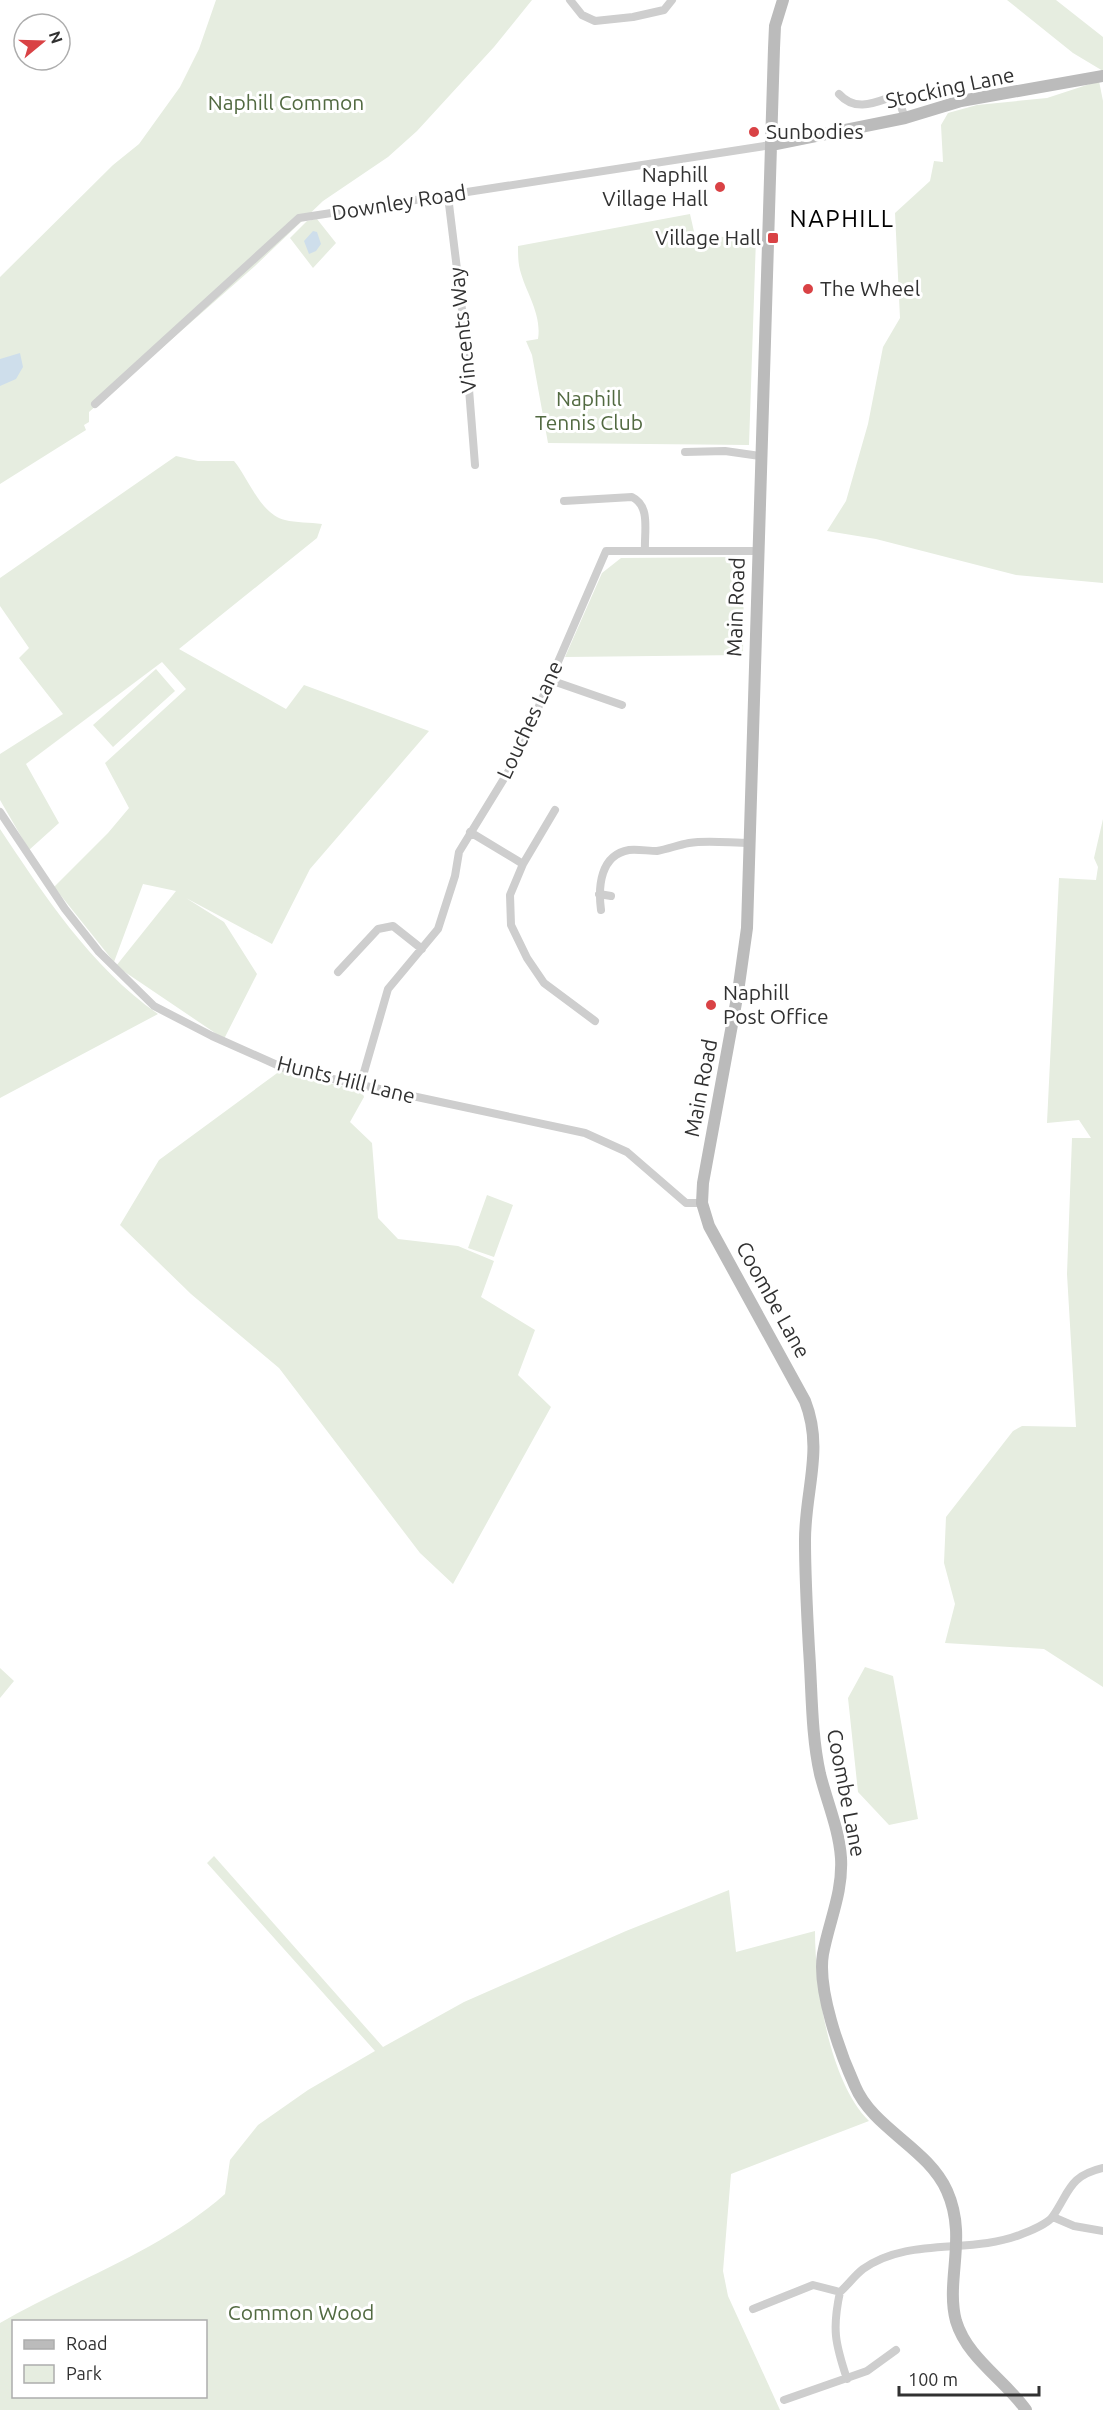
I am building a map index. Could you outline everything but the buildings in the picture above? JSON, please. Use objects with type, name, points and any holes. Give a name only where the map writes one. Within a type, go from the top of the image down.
[{"type":"street","points":[[570,0],[582,15],[595,21],[633,17],[664,10],[672,0]]},
{"type":"street","name":"Main Road","points":[[703,1208],[702,1184],[738,992],[747,928],[775,26],[783,0]]},
{"type":"street","name":"Stocking Lane","points":[[771,145],[905,118],[961,101],[1103,76]]},
{"type":"street","points":[[839,94],[846,102],[855,105],[897,95],[905,118]]},
{"type":"street","name":"Downley Road","points":[[95,404],[299,218],[771,145]]},
{"type":"street","name":"Vincents Way","points":[[448,196],[464,326],[475,465]]},
{"type":"street","points":[[685,452],[725,451],[760,456]]},
{"type":"street","points":[[564,501],[632,497],[639,501],[644,508],[645,550]]},
{"type":"street","name":"Louches Lane","points":[[360,1086],[388,989],[438,929],[455,876],[459,852],[516,759],[606,551],[757,551]]},
{"type":"street","points":[[550,680],[622,705]]},
{"type":"street","points":[[555,810],[523,864],[510,895],[511,925],[527,958],[544,983],[595,1021]]},
{"type":"street","name":"Hunts Hill Lane","points":[[0,812],[59,900],[99,952],[154,1006],[212,1036],[286,1069],[585,1133],[627,1152],[686,1203],[703,1208]]},
{"type":"street","points":[[470,832],[523,864]]},
{"type":"street","points":[[602,910],[599,894],[608,862],[618,853],[632,850],[655,851],[691,843],[750,843]]},
{"type":"street","points":[[599,894],[610,896]]},
{"type":"street","points":[[338,972],[378,929],[393,926],[422,949]]},
{"type":"street","name":"Coombe Lane","points":[[703,1208],[792,1374],[815,1430],[805,1540],[814,1736],[841,1860],[838,1900],[823,1955],[825,1987],[844,2057],[856,2089],[866,2104],[936,2173],[947,2191],[954,2211],[958,2247],[954,2303],[961,2333],[980,2361],[1026,2410]]},
{"type":"street","points":[[847,2379],[835,2337],[834,2320],[840,2292],[863,2270],[889,2256],[920,2249],[999,2242],[1024,2234],[1053,2217],[1071,2184],[1088,2172],[1103,2168]]},
{"type":"street","points":[[1053,2217],[1074,2226],[1103,2231]]},
{"type":"street","points":[[753,2309],[813,2285],[840,2292]]},
{"type":"street","points":[[784,2400],[867,2371],[896,2350]]},
{"type":"green space","name":"Naphill Common","points":[[216,0],[532,0],[494,47],[417,131],[388,157],[323,201],[255,266],[89,412],[89,422],[84,425],[86,430],[0,484],[0,277],[113,165],[139,144],[180,87],[199,49]]},
{"type":"green space","points":[[1007,0],[1056,0],[1103,37],[1103,71],[1073,53]]},
{"type":"green space","points":[[1099,81],[1103,101],[1103,583],[1016,575],[876,539],[827,531],[846,501],[868,424],[883,347],[900,318],[895,213],[930,181],[934,161],[943,162],[941,125],[948,113],[977,105],[1047,98]]},
{"type":"green space","name":"Naphill Tennis Club","points":[[690,214],[695,236],[756,238],[749,445],[548,443],[532,355],[526,341],[538,339],[538,321],[520,270],[518,246]]},
{"type":"green space","points":[[317,219],[336,243],[313,268],[290,238],[307,221]]},
{"type":"green space","points":[[176,456],[198,461],[234,461],[269,511],[289,521],[322,524],[317,538],[179,649],[286,709],[304,685],[429,731],[310,869],[272,944],[186,898],[224,922],[257,974],[224,1039],[116,966],[176,891],[143,884],[114,962],[54,887],[108,833],[129,808],[105,763],[186,689],[162,662],[26,764],[59,823],[29,850],[0,800],[0,754],[63,714],[19,658],[29,648],[0,606],[0,578]]},
{"type":"green space","points":[[737,557],[744,578],[743,655],[565,657],[602,573],[621,558]]},
{"type":"green space","points":[[156,669],[175,691],[113,747],[93,725]]},
{"type":"green space","points":[[1103,819],[1103,1687],[1044,1649],[945,1643],[955,1604],[944,1563],[946,1517],[1013,1431],[1022,1426],[1076,1427],[1067,1274],[1072,1138],[1091,1138],[1079,1120],[1047,1123],[1059,878],[1096,880],[1098,867],[1094,858]]},
{"type":"green space","points":[[0,829],[70,929],[111,975],[158,1014],[0,1098]]},
{"type":"green space","points":[[280,1071],[362,1091],[364,1097],[350,1122],[372,1143],[378,1218],[398,1239],[458,1246],[494,1261],[481,1297],[535,1330],[518,1375],[551,1407],[453,1584],[420,1553],[279,1368],[191,1294],[120,1225],[159,1160]]},
{"type":"green space","points":[[487,1195],[513,1205],[494,1257],[468,1248]]},
{"type":"green space","points":[[865,1667],[893,1676],[918,1819],[889,1825],[858,1792],[848,1698]]},
{"type":"green space","points":[[0,1668],[14,1681],[0,1698]]},
{"type":"green space","name":"Common Wood","points":[[214,1856],[383,2047],[464,2002],[626,1931],[729,1890],[736,1952],[815,1931],[818,1979],[834,2058],[855,2104],[869,2121],[731,2174],[723,2271],[728,2296],[780,2410],[0,2410],[0,2323],[145,2249],[200,2214],[225,2194],[230,2160],[258,2125],[308,2090],[375,2051],[207,1863]]},
{"type":"water","points":[[313,231],[317,232],[321,244],[316,251],[309,254],[304,241]]},
{"type":"water","points":[[20,353],[23,367],[16,379],[0,386],[0,359]]},
{"type":"place","name":"Sunbodies","points":[[754,132]]},
{"type":"place","name":"Naphill Village Hall","points":[[720,187]]},
{"type":"place","name":"Village Hall","points":[[773,238]]},
{"type":"place","name":"The Wheel","points":[[808,289]]},
{"type":"place","name":"Naphill Post Office","points":[[711,1005]]},
{"type":"district","name":"NAPHILL","points":[[842,219]]}]
